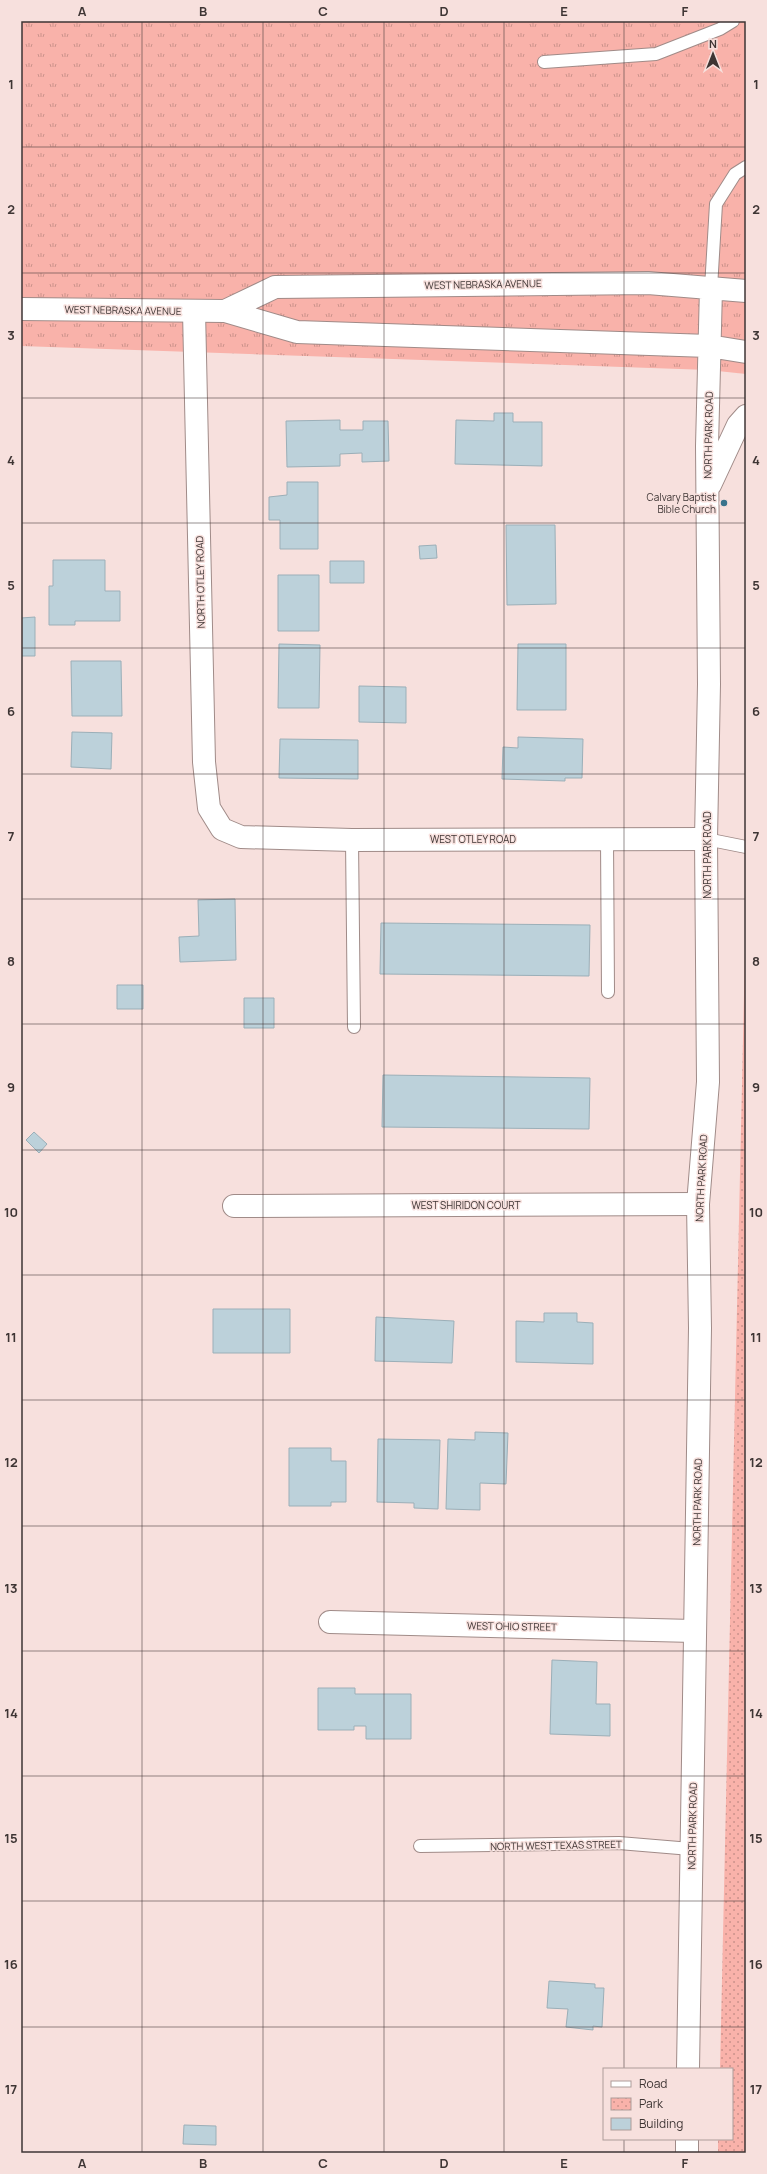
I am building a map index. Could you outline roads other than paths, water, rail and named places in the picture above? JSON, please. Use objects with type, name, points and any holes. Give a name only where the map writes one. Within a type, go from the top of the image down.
[{"type":"street","name":"WEST NEBRASKA AVENUE","points":[[225,311],[275,287],[648,283],[746,291]]},
{"type":"street","name":"NORTH PARK ROAD","points":[[688,2068],[700,1328],[698,1204],[708,1082],[706,839],[709,684],[707,490],[711,288]]},
{"type":"street","name":"WEST NEBRASKA AVENUE","points":[[21,309],[225,311],[297,332],[709,346],[746,352]]},
{"type":"street","name":"NORTH OTLEY ROAD","points":[[194,311],[204,762],[209,808],[222,829],[241,836]]},
{"type":"street","points":[[707,490],[738,425],[746,416]]},
{"type":"street","name":"WEST OTLEY ROAD","points":[[241,836],[352,840],[706,839]]},
{"type":"street","name":"WEST SHIRIDON COURT","points":[[234,1206],[698,1204]]},
{"type":"street","name":"WEST OHIO STREET","points":[[330,1622],[694,1631]]},
{"type":"street","points":[[687,2140],[687,2153]]},
{"type":"lane","points":[[544,62],[656,54],[720,29],[734,21]]},
{"type":"lane","points":[[711,288],[716,204],[735,174],[746,167]]},
{"type":"lane","points":[[607,839],[608,992]]},
{"type":"lane","points":[[706,839],[746,847]]},
{"type":"lane","points":[[352,840],[354,1027]]},
{"type":"lane","name":"NORTH WEST TEXAS STREET","points":[[420,1846],[619,1844],[691,1849]]},
{"type":"place","name":"Calvary Baptist Bible Church","points":[[724,503]]}]
